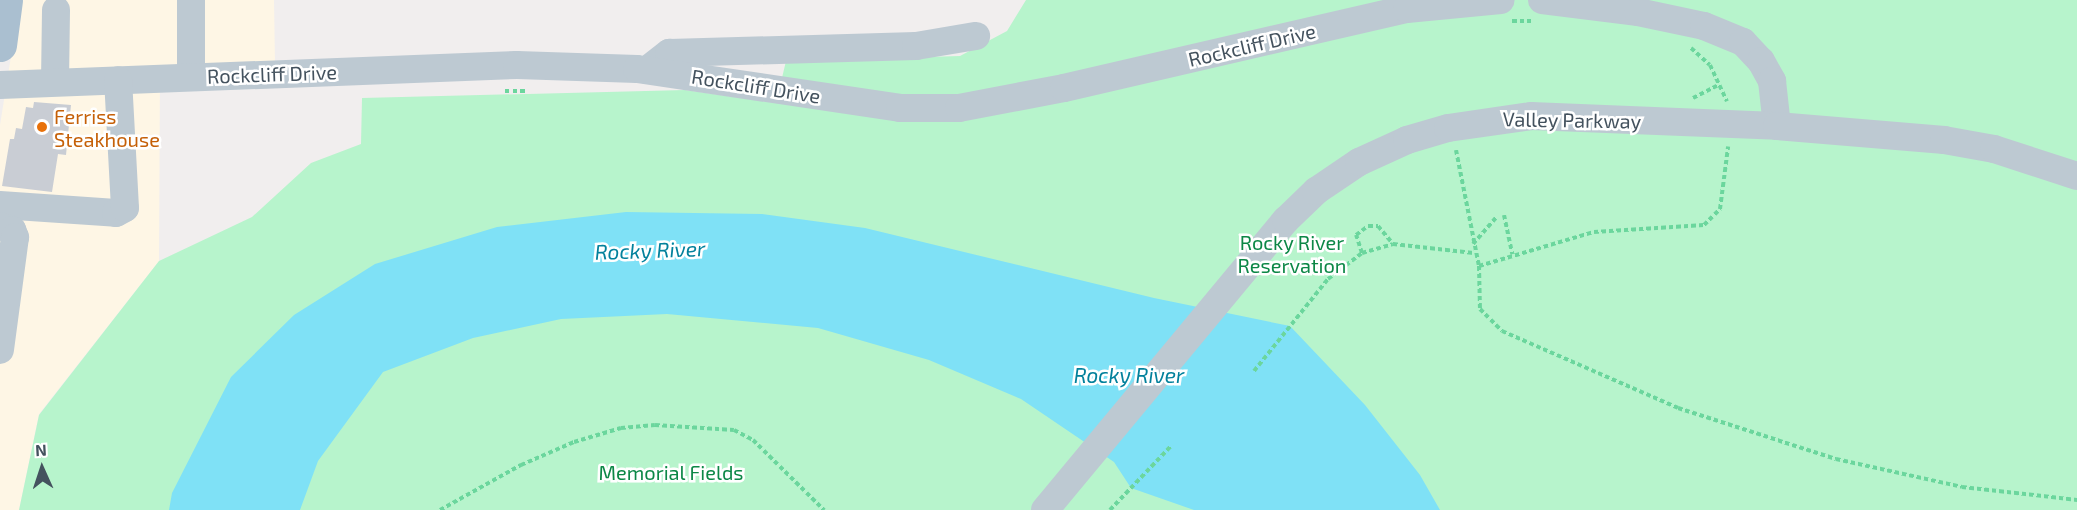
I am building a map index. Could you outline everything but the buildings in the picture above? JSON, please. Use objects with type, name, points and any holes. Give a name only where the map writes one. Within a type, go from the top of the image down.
[{"type":"main road","points":[[0,45],[6,0]]},
{"type":"street","points":[[190,0],[191,76]]},
{"type":"street","name":"Rockcliff Drive","points":[[0,85],[517,65],[646,70],[900,108],[959,108],[1064,88],[1407,9],[1501,0]]},
{"type":"street","points":[[1542,0],[1638,12],[1704,26],[1743,42],[1761,61],[1772,81],[1777,126]]},
{"type":"street","points":[[55,82],[56,10]]},
{"type":"street","points":[[646,70],[669,53],[916,46],[976,36]]},
{"type":"street","points":[[0,205],[116,213],[125,208],[118,80]]},
{"type":"street","name":"Valley Parkway","points":[[1046,510],[1242,273],[1316,191],[1359,162],[1407,140],[1448,128],[1531,116],[1777,126],[1944,140],[1994,149],[2077,176]]},
{"type":"street","points":[[0,226],[12,230],[15,237],[0,350]]},
{"type":"path","points":[[1452,139],[1462,165],[1472,244],[1479,266],[1480,309],[1502,331],[1678,408],[1763,437],[1904,477],[2016,495],[2077,500]]},
{"type":"path","points":[[1479,266],[1512,254],[1618,228],[1677,229],[1704,225],[1720,210],[1729,142]]},
{"type":"path","points":[[1504,215],[1512,254]]},
{"type":"path","points":[[1472,244],[1496,218]]},
{"type":"path","points":[[1362,254],[1356,236],[1368,226],[1385,231],[1393,244]]},
{"type":"path","points":[[1254,371],[1328,279],[1362,254],[1393,244],[1474,253]]},
{"type":"path","points":[[440,510],[520,465],[574,442],[621,428],[655,425],[734,430],[753,440],[824,510]]},
{"type":"path","points":[[1110,510],[1172,445]]},
{"type":"shaded area","points":[[20,0],[274,0],[275,64],[160,70],[159,261],[39,414],[19,510],[0,510],[0,125]]},
{"type":"green space","name":"Rocky River Reservation","points":[[1026,0],[2077,0],[2077,510],[19,510],[39,415],[159,261],[252,217],[311,163],[361,144],[362,98],[685,90],[776,103],[786,61],[960,56],[1007,31]]},
{"type":"water","name":"Rocky River","points":[[626,212],[762,214],[865,228],[1154,298],[1290,326],[1365,405],[1420,475],[1440,510],[1194,510],[1131,488],[1114,462],[1021,399],[929,360],[818,328],[667,314],[561,319],[473,338],[383,372],[318,461],[300,510],[169,510],[172,493],[231,377],[294,315],[375,264],[497,227]]},
{"type":"place","name":"Ferriss Steakhouse","points":[[42,127]]},
{"type":"park label","name":"Memorial Fields","points":[[671,472]]}]
